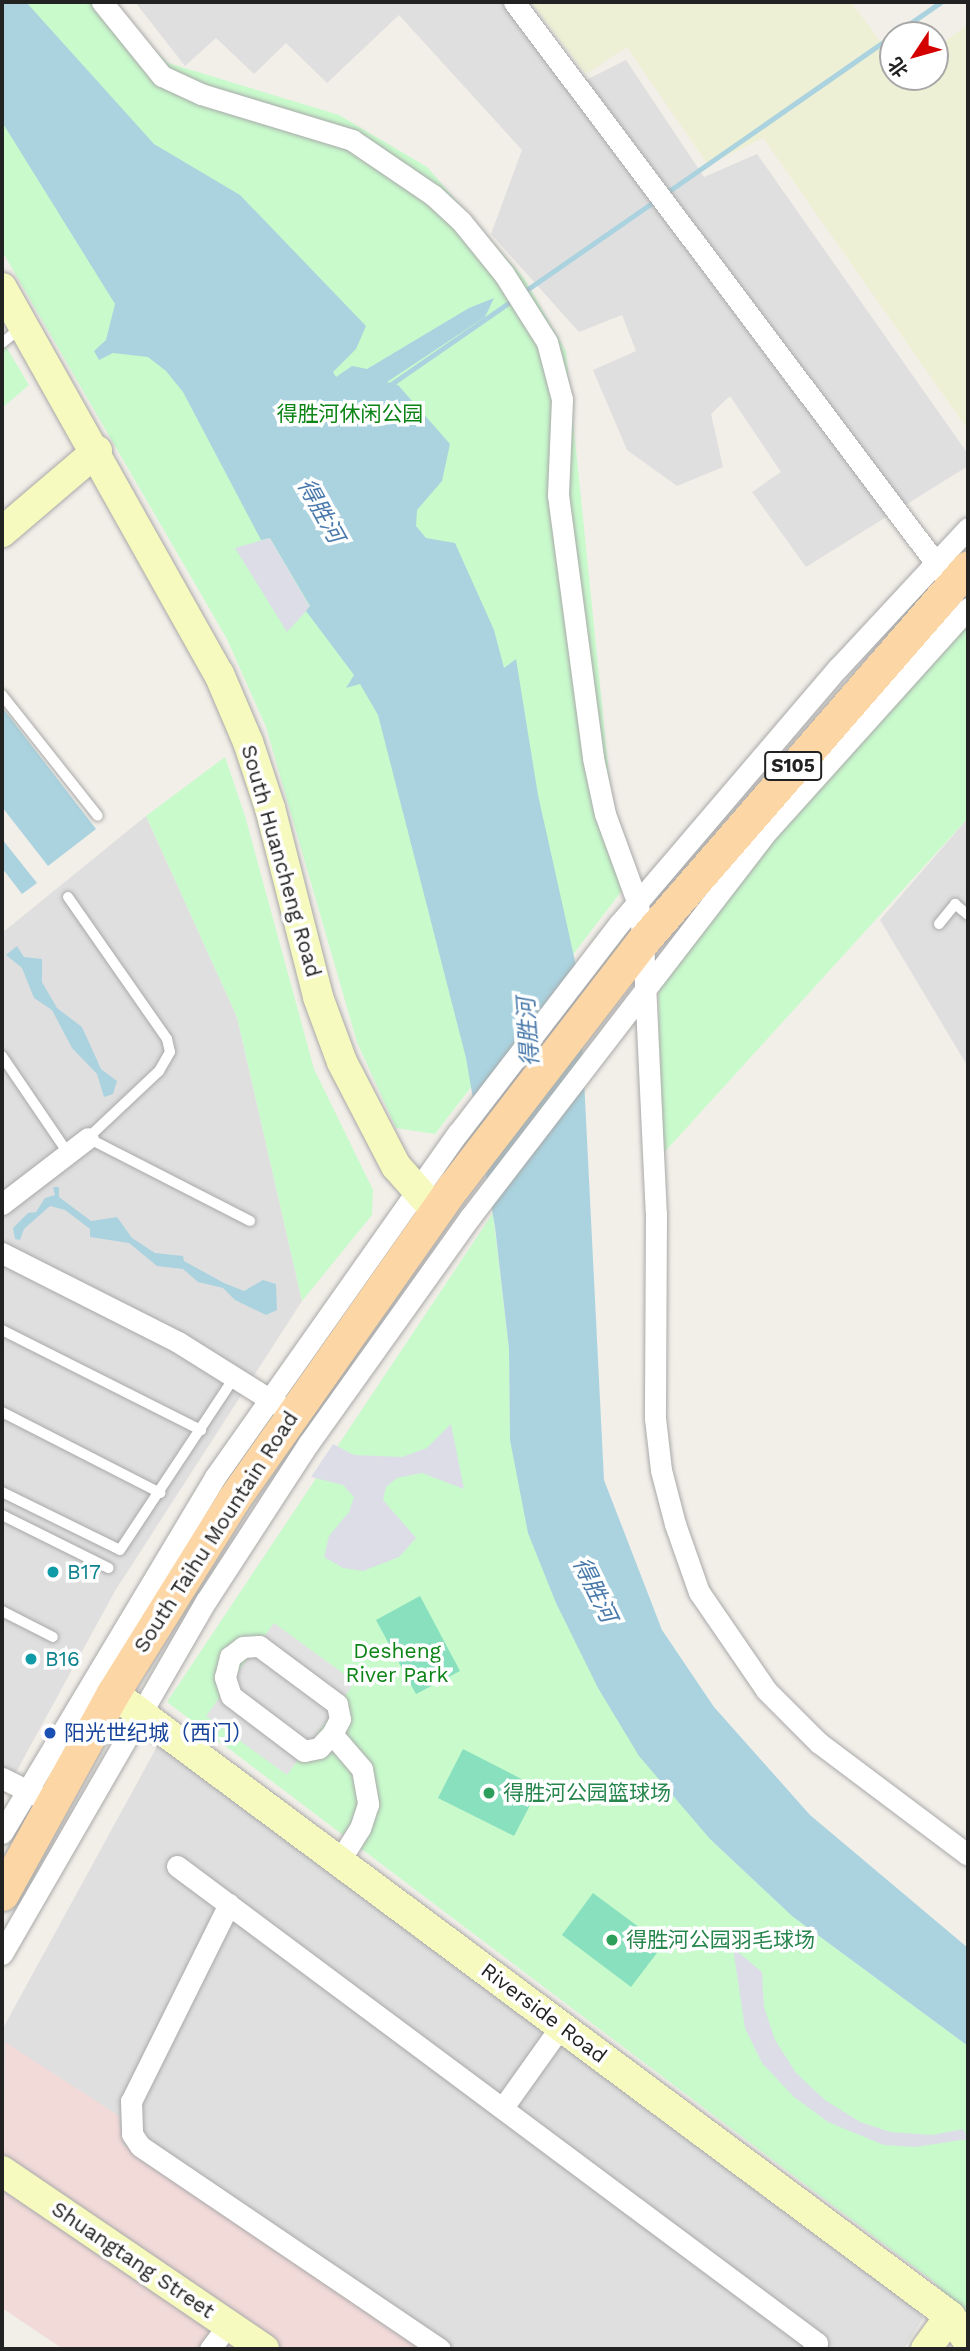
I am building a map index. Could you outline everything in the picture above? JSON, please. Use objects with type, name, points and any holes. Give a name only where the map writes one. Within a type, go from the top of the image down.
[{"type":"main road","name":"S105","points":[[435,1196],[634,977],[631,933],[963,586]]},
{"type":"main road","name":"South Taihu Mountain Road","points":[[2,1894],[12,1825],[126,1703],[280,1406],[435,1196]]},
{"type":"street","points":[[102,2],[162,76],[201,94],[318,126],[391,163],[461,221],[529,310],[547,342],[562,399],[558,495],[593,758],[605,814],[638,904],[631,933]]},
{"type":"street","points":[[2,1954],[126,1703],[470,1217],[633,1006],[634,977],[763,836],[963,586],[514,2]]},
{"type":"street","name":"South Huancheng Road","points":[[2,288],[13,334],[97,452],[219,674],[248,741],[318,997],[342,1062],[396,1166],[435,1196]]},
{"type":"street","points":[[2,532],[97,452]]},
{"type":"street","points":[[435,1196],[458,1133],[631,933],[638,904],[838,668],[968,528]]},
{"type":"street","points":[[634,977],[656,1213],[655,1418],[661,1470],[699,1592],[766,1690],[819,1743],[892,1802],[968,1855]]},
{"type":"street","points":[[2,1204],[88,1138]]},
{"type":"street","points":[[2,1253],[177,1342],[280,1406],[180,1532],[39,1797],[2,1778]]},
{"type":"street","points":[[259,1646],[337,1704],[340,1719],[332,1734],[319,1748],[304,1751],[241,1704],[231,1696],[225,1677],[230,1657],[243,1647],[259,1646]]},
{"type":"street","name":"Riverside Road","points":[[126,1703],[950,2316],[968,2341]]},
{"type":"street","points":[[332,1734],[362,1769],[368,1804],[360,1828],[339,1861]]},
{"type":"street","points":[[177,1866],[504,2106],[817,2343],[813,2349]]},
{"type":"street","points":[[229,1904],[131,2101],[128,2116],[132,2134],[141,2146],[440,2349]]},
{"type":"street","points":[[504,2106],[561,2026]]},
{"type":"street","name":"Shuangtang Street","points":[[2,2171],[264,2349]]},
{"type":"street","points":[[926,2349],[950,2316]]},
{"type":"street","points":[[210,2349],[228,2325]]},
{"type":"lane","points":[[2,695],[98,816]]},
{"type":"lane","points":[[68,897],[167,1038],[170,1052],[159,1071],[88,1138],[250,1221]]},
{"type":"lane","points":[[939,924],[955,904],[968,915]]},
{"type":"lane","points":[[2,1056],[68,1153]]},
{"type":"lane","points":[[2,1330],[201,1430]]},
{"type":"lane","points":[[2,1492],[120,1550],[234,1378]]},
{"type":"lane","points":[[2,1412],[160,1493]]},
{"type":"lane","points":[[2,1515],[109,1568]]},
{"type":"lane","points":[[2,1611],[53,1637]]},
{"type":"shaded area","points":[[135,2],[501,2],[568,89],[626,60],[704,177],[757,154],[968,454],[968,466],[806,567],[752,492],[781,472],[730,396],[711,414],[723,467],[677,486],[627,450],[593,370],[636,351],[622,315],[579,332],[491,234],[522,150],[399,15],[327,83],[286,43],[254,74],[216,38],[185,66]]},
{"type":"shaded area","points":[[270,538],[310,607],[287,632],[235,548]]},
{"type":"shaded area","points":[[146,816],[237,1017],[302,1301],[115,1591],[2,1798],[2,933]]},
{"type":"shaded area","points":[[968,818],[968,1067],[880,920]]},
{"type":"shaded area","points":[[451,1424],[464,1489],[422,1473],[397,1478],[386,1487],[383,1500],[416,1538],[399,1557],[363,1571],[343,1568],[324,1557],[329,1536],[349,1512],[354,1497],[343,1485],[311,1477],[333,1444],[354,1455],[402,1457],[427,1448]]},
{"type":"shaded area","points":[[274,1623],[355,1682],[287,1775],[206,1716]]},
{"type":"shaded area","points":[[160,1741],[917,2310],[923,2318],[904,2349],[315,2349],[2,2136],[2,2030]]},
{"type":"shaded area","points":[[733,1948],[762,1972],[764,2007],[775,2040],[796,2073],[825,2100],[860,2122],[890,2132],[932,2135],[963,2129],[968,2139],[915,2147],[884,2145],[828,2122],[794,2097],[762,2063],[745,2028]]},
{"type":"shaded area","points":[[5,2042],[119,2116],[123,2145],[428,2349],[63,2349],[2,2308]]},
{"type":"green space","name":"得胜河休闲公园","points":[[2,2],[107,2],[168,63],[339,115],[427,167],[524,278],[566,351],[621,892],[435,1134],[396,1128],[357,1042],[266,727],[227,639],[2,251]]},
{"type":"green space","points":[[531,2],[851,2],[879,39],[879,91],[949,91],[949,38],[968,25],[968,430],[763,138],[708,165],[627,47],[586,74]]},
{"type":"green space","points":[[2,340],[29,385],[2,408]]},
{"type":"green space","points":[[968,616],[968,818],[661,1156],[658,962]]},
{"type":"green space","points":[[225,757],[245,816],[314,1069],[373,1190],[372,1215],[302,1301],[237,1017],[146,816]]},
{"type":"green space","name":"Desheng River Park","points":[[493,1213],[509,1349],[510,1440],[710,1839],[792,1916],[968,2046],[968,2317],[933,2281],[167,1702]]},
{"type":"green space","points":[[420,1596],[460,1671],[416,1694],[376,1620]]},
{"type":"green space","name":"得胜河公园篮球场","points":[[463,1749],[539,1788],[514,1836],[438,1798]]},
{"type":"green space","name":"得胜河公园羽毛球场","points":[[593,1893],[663,1945],[631,1987],[562,1935]]},
{"type":"water","name":"得胜河","points":[[2,2],[26,2],[154,144],[240,195],[366,326],[356,349],[333,372],[336,377],[352,366],[367,369],[469,308],[494,298],[485,317],[387,382],[398,385],[450,444],[442,481],[417,510],[416,526],[426,538],[455,543],[494,630],[504,668],[516,659],[538,795],[579,979],[604,1480],[662,1630],[714,1707],[810,1815],[968,1948],[968,2046],[792,1916],[710,1839],[639,1756],[598,1688],[556,1603],[528,1533],[510,1440],[509,1349],[495,1227],[466,1058],[378,715],[360,684],[346,688],[354,675],[306,611],[310,606],[270,538],[261,540],[183,392],[166,371],[148,357],[113,353],[99,360],[94,351],[106,340],[115,304],[2,122]]},
{"type":"water","points":[[2,707],[96,829],[48,866],[2,807]]},
{"type":"water","points":[[2,839],[37,883],[22,894],[2,868]]},
{"type":"water","points":[[17,946],[24,957],[42,959],[42,982],[57,1008],[82,1027],[101,1069],[117,1081],[113,1094],[104,1097],[97,1074],[72,1048],[52,1010],[34,998],[22,968],[6,955]]},
{"type":"water","points":[[53,1187],[59,1187],[59,1197],[91,1221],[117,1217],[132,1238],[155,1253],[183,1256],[184,1261],[244,1291],[263,1280],[276,1284],[277,1310],[266,1315],[235,1300],[223,1288],[198,1282],[183,1269],[157,1266],[129,1243],[90,1237],[90,1229],[65,1210],[50,1206],[24,1229],[20,1240],[15,1239],[13,1228],[28,1213],[36,1212],[45,1198],[55,1195]]},
{"type":"waterway","points":[[913,21],[941,2]]},
{"type":"waterway","points":[[666,193],[879,45]]},
{"type":"waterway","points":[[522,293],[658,199]]},
{"type":"waterway","points":[[387,387],[514,299]]},
{"type":"place","name":"B17","points":[[53,1572]]},
{"type":"place","name":"B16","points":[[31,1659]]},
{"type":"place","name":"阳光世纪城（西门）","points":[[50,1733]]},
{"type":"place","name":"得胜河公园篮球场","points":[[489,1793]]},
{"type":"place","name":"得胜河公园羽毛球场","points":[[612,1940]]}]
